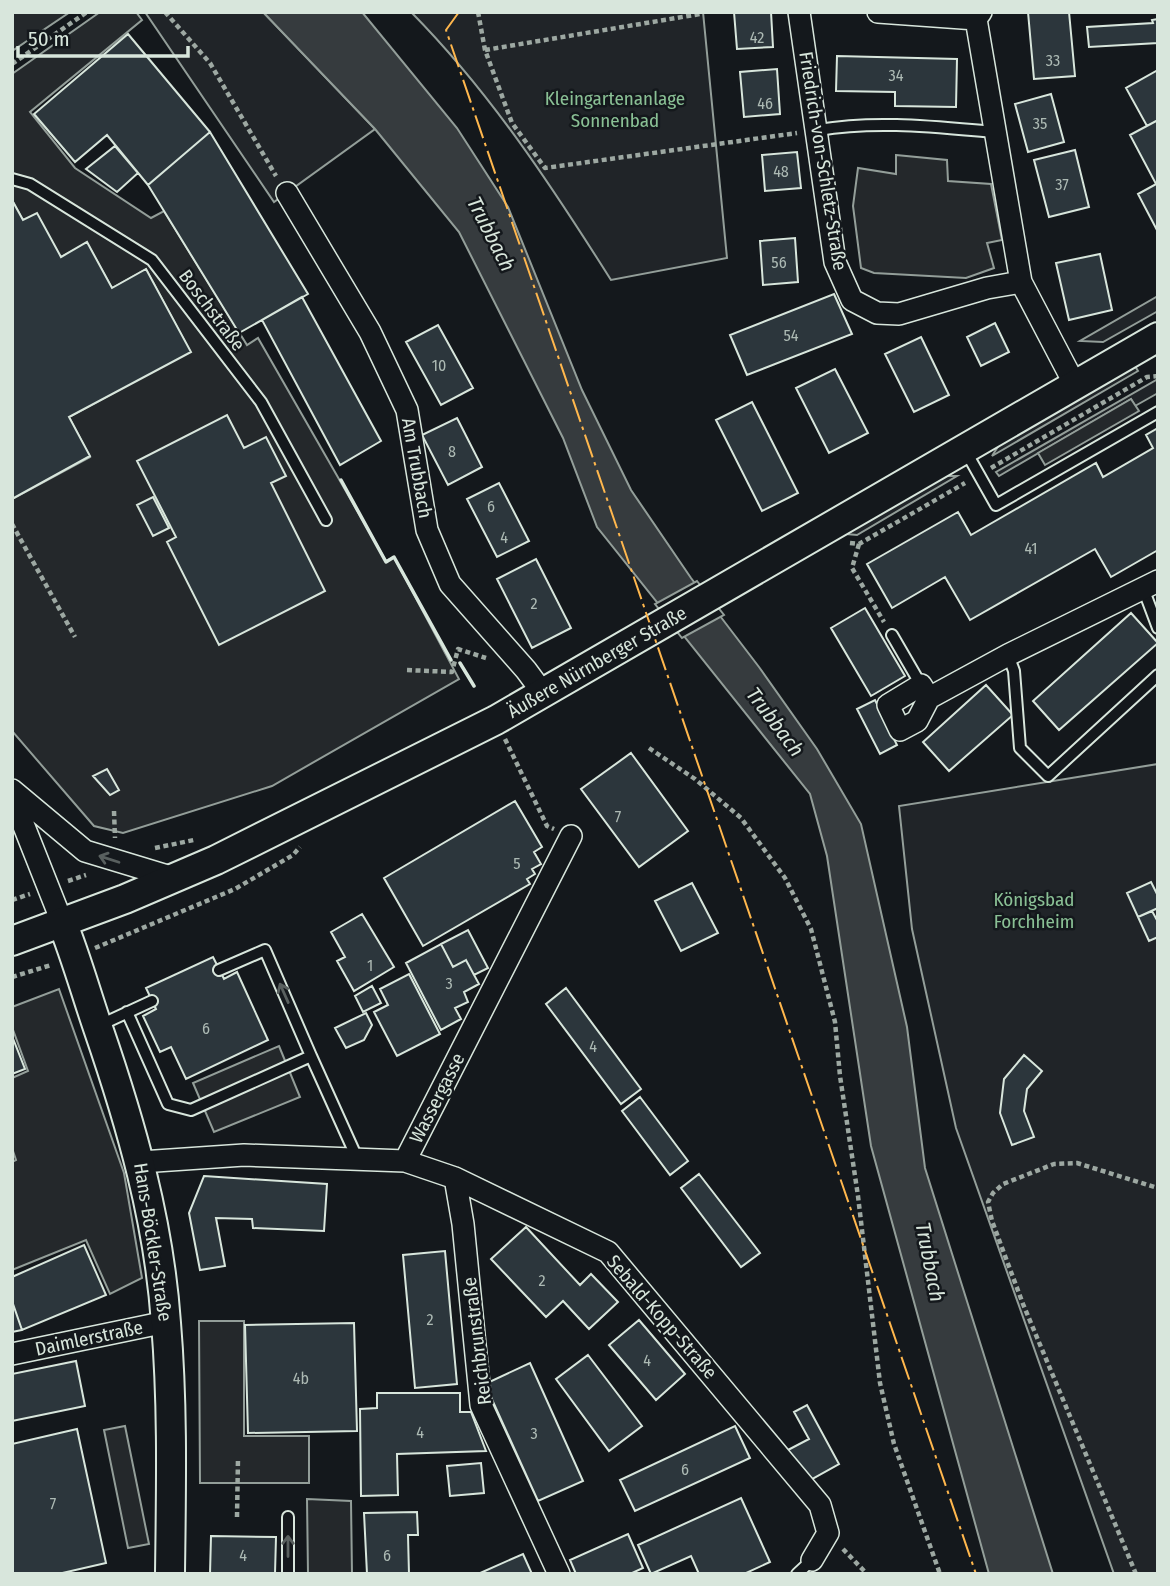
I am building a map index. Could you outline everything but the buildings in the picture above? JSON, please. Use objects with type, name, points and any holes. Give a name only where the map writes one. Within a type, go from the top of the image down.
[{"type":"main road","name":"Äußere Nürnberger Straße","points":[[12,941],[174,878],[331,804],[496,720],[1074,383],[1158,337]]},
{"type":"main road","name":"Hans-Böckler-Straße","points":[[62,922],[141,1163],[166,1322],[171,1441],[170,1574]]},
{"type":"street","name":"Friedrich-von-Schletz-Straße","points":[[799,12],[835,262],[852,300],[877,313],[899,314],[987,288],[1021,282]]},
{"type":"street","points":[[877,12],[978,15],[994,132],[1021,282],[1074,383]]},
{"type":"street","name":"Am Trubbach","points":[[286,193],[370,332],[407,410],[428,530],[450,584],[527,670],[543,693]]},
{"type":"street","points":[[925,692],[1008,655],[1150,585]]},
{"type":"street","points":[[12,790],[85,851],[174,878]]},
{"type":"street","points":[[12,796],[50,886],[62,922]]},
{"type":"street","name":"Wassergasse","points":[[141,1163],[244,1155],[405,1161],[571,836]]},
{"type":"street","name":"Sebald-Kopp-Straße","points":[[405,1161],[455,1178],[608,1252],[820,1505],[828,1533]]},
{"type":"street","name":"Reichbrunstraße","points":[[455,1178],[463,1224],[481,1405],[559,1574]]},
{"type":"street","name":"Daimlerstraße","points":[[12,1354],[166,1322]]},
{"type":"street","points":[[805,1567],[828,1533]]},
{"type":"lane","points":[[818,130],[852,124],[900,124],[994,132]]},
{"type":"lane","name":"Boschstraße","points":[[12,179],[30,184],[152,260],[261,402],[326,520]]},
{"type":"lane","points":[[964,447],[996,505],[1158,412]]},
{"type":"lane","points":[[1150,585],[1158,628]]},
{"type":"lane","points":[[892,635],[925,692]]},
{"type":"lane","points":[[1008,655],[1014,671],[1020,748],[1048,776],[1158,675]]},
{"type":"lane","points":[[219,970],[265,950],[357,1158]]},
{"type":"lane","points":[[97,1026],[152,1001]]},
{"type":"lane","points":[[127,1013],[168,1104],[191,1110],[311,1056]]},
{"type":"lane","points":[[288,1517],[288,1574]]},
{"type":"path","points":[[12,64],[87,12]]},
{"type":"path","points":[[165,12],[210,63],[286,193]]},
{"type":"path","points":[[478,12],[485,50],[512,123],[545,169],[818,130]]},
{"type":"path","points":[[485,50],[700,14]]},
{"type":"path","points":[[12,524],[75,637]]},
{"type":"path","points":[[859,544],[852,568],[892,635]]},
{"type":"path","points":[[407,670],[452,672],[458,649],[527,670]]},
{"type":"path","points":[[496,720],[547,826],[571,836]]},
{"type":"path","points":[[649,748],[695,779],[741,818],[785,878],[811,929],[835,1022],[839,1076],[858,1196],[880,1383],[894,1444],[940,1574]]},
{"type":"path","points":[[12,900],[91,873],[99,875],[116,846],[114,811]]},
{"type":"path","points":[[149,848],[160,848],[206,835]]},
{"type":"path","points":[[1136,1574],[1023,1304],[992,1221],[988,1202],[1003,1184],[1054,1164],[1077,1163],[1158,1188]]},
{"type":"path","points":[[237,1517],[238,1458]]},
{"type":"path","points":[[828,1533],[867,1574]]},
{"type":"green space","points":[[145,12],[263,12],[375,129],[274,202]]},
{"type":"green space","name":"Kleingartenanlage Sonnenbad","points":[[411,12],[703,12],[727,258],[611,280],[518,140],[467,74]]},
{"type":"green space","points":[[1158,296],[1158,311],[1103,342],[1080,341]]},
{"type":"green space","points":[[1135,366],[1138,371],[992,456],[999,445]]},
{"type":"green space","points":[[1158,379],[1158,393],[1135,406],[1131,399],[999,476],[996,472]]},
{"type":"green space","points":[[944,476],[957,476],[857,535],[846,534]]},
{"type":"green space","name":"Königsbad Forchheim","points":[[1158,764],[1158,1574],[1114,1574],[956,1128],[912,929],[899,806]]},
{"type":"shaded area","points":[[12,12],[70,12],[12,51]]},
{"type":"shaded area","points":[[100,12],[136,12],[142,20],[30,112],[75,168],[151,218],[164,211],[247,345],[258,338],[386,561],[394,557],[459,679],[272,786],[123,833],[94,826],[12,731],[12,499],[90,457],[69,417],[190,351],[146,269],[112,288],[87,243],[61,257],[23,220],[12,200],[12,74]]},
{"type":"shaded area","points":[[896,155],[947,160],[948,181],[991,184],[1002,240],[987,243],[994,268],[966,278],[874,273],[861,268],[853,206],[858,168],[896,174]]},
{"type":"shaded area","points":[[1131,399],[1139,411],[1045,465],[1038,453]]},
{"type":"shaded area","points":[[59,989],[124,1173],[142,1278],[110,1294],[86,1240],[12,1270],[12,1162],[16,1160],[12,1148],[12,1078],[28,1071],[12,1027],[12,1007]]},
{"type":"shaded area","points":[[279,1046],[300,1097],[214,1132],[193,1083]]},
{"type":"shaded area","points":[[199,1321],[244,1321],[244,1436],[309,1436],[309,1483],[200,1483]]},
{"type":"shaded area","points":[[125,1426],[149,1544],[128,1548],[104,1430]]},
{"type":"shaded area","points":[[307,1499],[351,1501],[352,1574],[308,1574]]},
{"type":"water","name":"Trubbach","points":[[263,12],[362,12],[457,128],[508,207],[582,390],[631,490],[691,578],[817,749],[861,824],[907,1027],[925,1168],[1053,1574],[989,1574],[871,1146],[827,856],[810,794],[597,527],[563,438],[459,232],[375,129]]},
{"type":"pier","points":[[697,581],[724,615],[682,638],[655,604]]},
{"type":"wall","points":[[341,480],[386,562],[394,557],[451,660]]},
{"type":"wall","points":[[460,663],[474,686]]},
{"type":"power","points":[[459,12],[446,30],[976,1574]]}]
